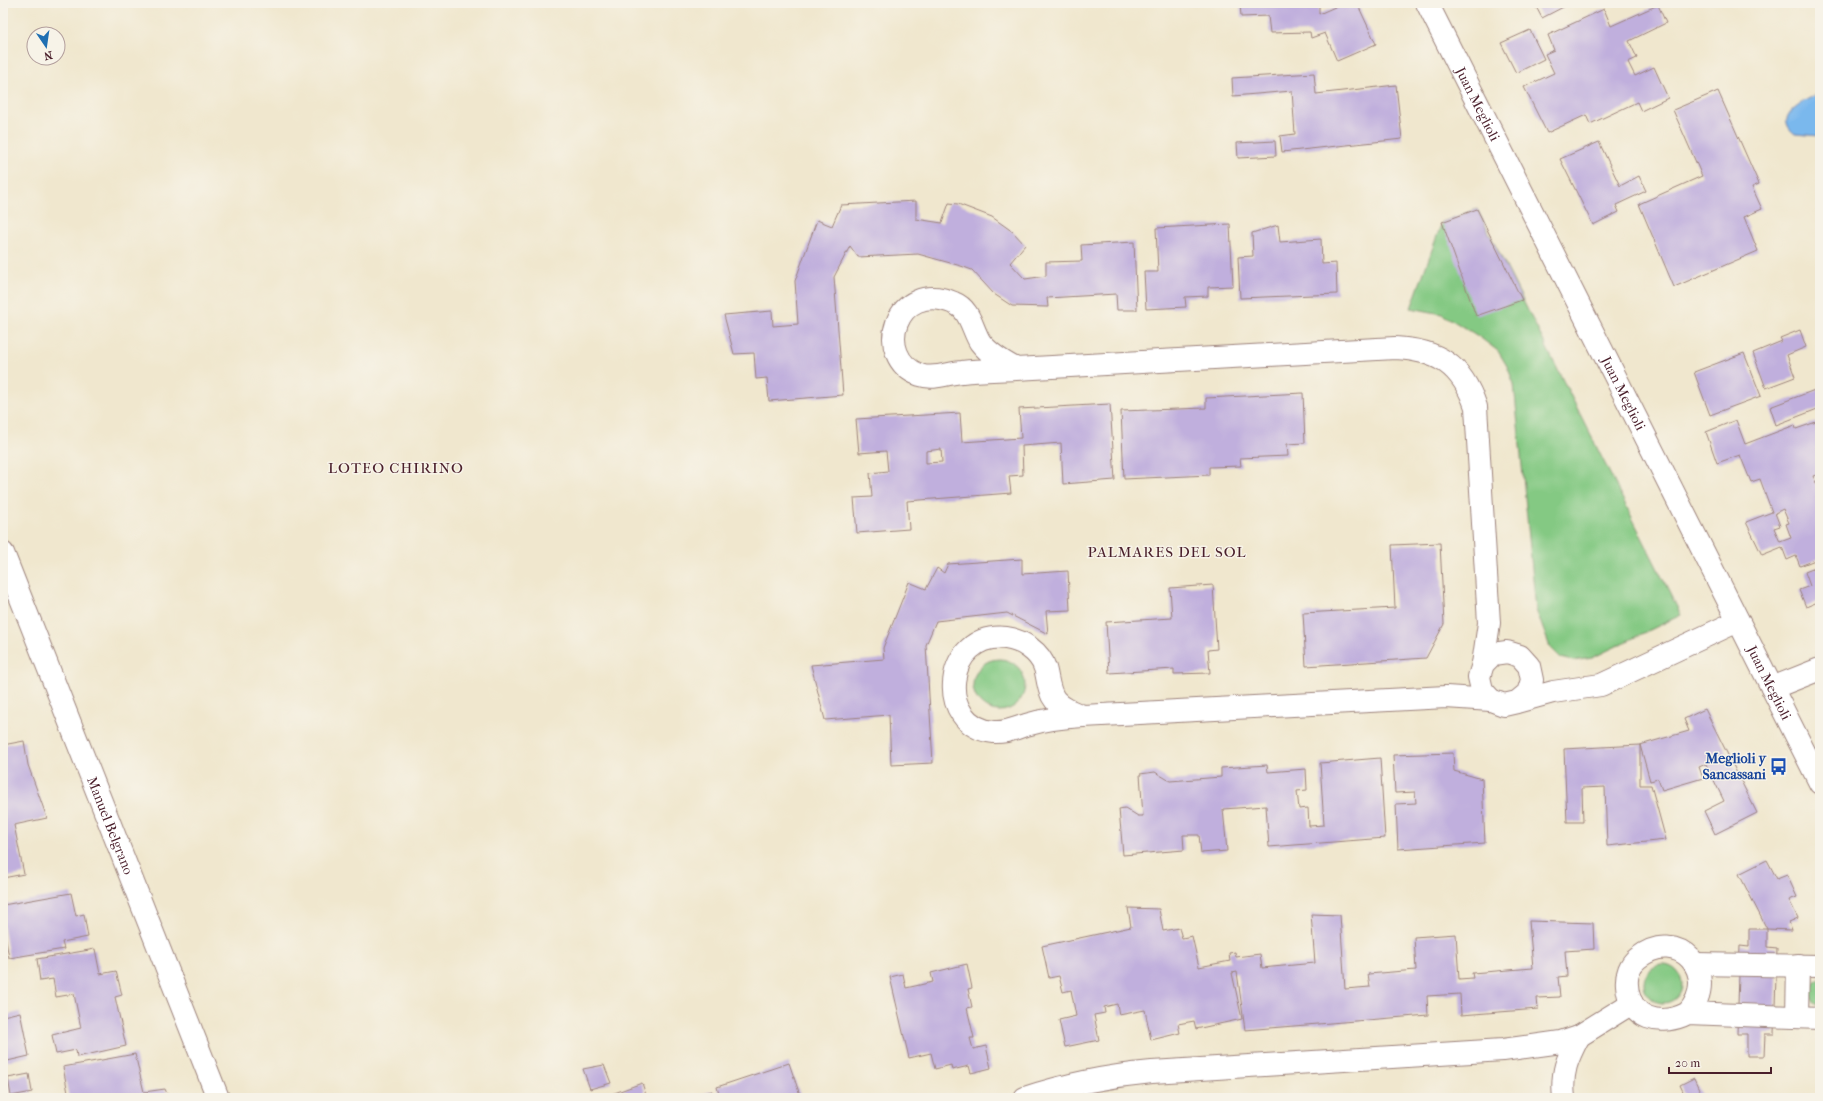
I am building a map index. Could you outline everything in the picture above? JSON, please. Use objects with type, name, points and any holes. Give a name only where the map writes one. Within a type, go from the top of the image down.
[{"type":"street","name":"Juan Meglioli","points":[[1427,3],[1820,784]]},
{"type":"street","points":[[1016,369],[1003,363],[982,343],[974,331],[970,318],[956,304],[938,297],[919,299],[903,311],[894,328],[895,347],[904,364],[920,375],[939,377],[960,372],[1016,369],[1395,348],[1413,349],[1431,353],[1447,362],[1460,374],[1470,390],[1476,407],[1489,622],[1481,670],[1482,690],[1490,700]]},
{"type":"street","name":"Manuel Belgrano","points":[[3,553],[218,1098]]},
{"type":"street","points":[[1083,716],[1067,711],[1054,699],[1044,667],[1036,653],[1022,643],[1006,638],[990,638],[985,640],[975,645],[963,656],[955,671],[952,687],[956,703],[965,717],[978,727],[994,732],[1010,731],[1026,725],[1059,717],[1083,716],[1446,697],[1490,700],[1504,705],[1564,690],[1587,688],[1614,680],[1738,621]]},
{"type":"street","points":[[1489,622],[1496,638],[1507,652]]},
{"type":"street","points":[[1446,697],[1464,688],[1481,670],[1493,654],[1507,652],[1520,656],[1545,681],[1564,690]]},
{"type":"street","points":[[1517,702],[1528,693],[1532,680],[1529,666]]},
{"type":"street","points":[[1772,688],[1820,670]]},
{"type":"street","points":[[1666,947],[1677,949],[1687,955],[1694,964],[1699,973],[1701,984],[1695,1005],[1688,1013],[1676,1019],[1664,1021],[1651,1019],[1640,1013],[1632,1003],[1627,993],[1629,970],[1635,960],[1644,953],[1654,948],[1666,947]]},
{"type":"street","points":[[1694,964],[1820,966]]},
{"type":"street","points":[[1798,965],[1798,1017]]},
{"type":"street","points":[[1025,1098],[1076,1083],[1110,1076],[1152,1072],[1503,1050],[1560,1042],[1579,1036],[1632,1003]]},
{"type":"street","points":[[1688,1013],[1820,1018]]},
{"type":"street","points":[[1564,1098],[1563,1086],[1567,1060],[1579,1036]]},
{"type":"green space","points":[[1477,209],[1681,615],[1592,658],[1573,661],[1561,658],[1550,647],[1536,610],[1514,384],[1507,366],[1498,351],[1478,336],[1442,314],[1411,308],[1442,222]]},
{"type":"green space","points":[[994,659],[1004,659],[1013,663],[1021,671],[1025,680],[1025,690],[1021,699],[1013,707],[1004,711],[994,711],[985,707],[977,699],[973,690],[973,680],[977,671],[985,663]]},
{"type":"green space","points":[[1659,965],[1667,965],[1677,970],[1681,977],[1681,991],[1677,998],[1667,1003],[1659,1003],[1649,998],[1647,995],[1644,988],[1644,980],[1649,970],[1652,968]]},
{"type":"green space","points":[[1820,979],[1820,1007],[1816,1005],[1811,997],[1811,989],[1816,981]]},
{"type":"water","points":[[1820,93],[1820,136],[1795,134],[1789,127],[1787,121],[1789,115],[1793,109],[1800,104]]},
{"type":"building","points":[[1240,3],[1319,3],[1319,14],[1344,3],[1357,3],[1376,44],[1337,61],[1325,33],[1311,38],[1310,32],[1270,33],[1268,16],[1241,17]]},
{"type":"building","points":[[1534,3],[1571,3],[1542,18]]},
{"type":"building","points":[[1658,5],[1666,23],[1629,41],[1637,58],[1628,62],[1635,76],[1654,67],[1668,98],[1641,111],[1637,102],[1590,124],[1586,115],[1547,133],[1524,87],[1554,73],[1545,54],[1554,50],[1548,35],[1604,9],[1611,26]]},
{"type":"building","points":[[1530,30],[1544,59],[1516,73],[1501,43]]},
{"type":"building","points":[[1314,73],[1316,94],[1396,85],[1402,139],[1282,152],[1280,136],[1295,134],[1292,91],[1233,96],[1232,78]]},
{"type":"building","points":[[1718,91],[1759,184],[1752,187],[1762,209],[1744,217],[1758,251],[1674,287],[1639,204],[1702,176],[1673,110]]},
{"type":"building","points":[[1275,141],[1276,156],[1238,158],[1237,143]]},
{"type":"building","points":[[1599,142],[1620,186],[1639,176],[1646,191],[1616,205],[1619,212],[1593,225],[1560,159]]},
{"type":"building","points":[[916,201],[916,219],[942,223],[949,203],[958,204],[992,217],[1013,232],[1025,245],[1010,263],[1025,279],[1046,276],[1046,262],[1082,261],[1081,245],[1134,242],[1137,310],[1117,310],[1116,294],[1047,298],[1048,307],[1012,306],[994,294],[972,270],[918,254],[858,257],[850,246],[834,277],[843,395],[769,401],[767,378],[756,379],[754,353],[734,354],[724,315],[772,311],[773,326],[798,324],[795,281],[817,220],[832,226],[841,205]]},
{"type":"building","points":[[1477,209],[1522,300],[1476,316],[1442,222]]},
{"type":"building","points":[[1230,224],[1233,286],[1208,287],[1208,296],[1185,297],[1186,307],[1146,309],[1144,272],[1158,272],[1156,228]]},
{"type":"building","points":[[1278,225],[1280,242],[1321,239],[1322,264],[1336,263],[1337,294],[1240,298],[1238,257],[1253,256],[1252,233]]},
{"type":"building","points":[[1800,330],[1806,347],[1787,355],[1795,377],[1766,388],[1753,353],[1782,341],[1780,338]]},
{"type":"building","points":[[1744,353],[1761,396],[1710,415],[1694,372]]},
{"type":"building","points":[[1820,388],[1820,408],[1776,425],[1770,407]]},
{"type":"building","points":[[1303,393],[1305,443],[1287,444],[1288,456],[1240,458],[1241,466],[1209,467],[1209,475],[1124,479],[1121,411],[1206,408],[1206,398]]},
{"type":"building","points":[[1110,404],[1115,480],[1063,484],[1061,443],[1022,446],[1023,475],[1009,476],[1011,493],[907,501],[909,529],[857,533],[854,498],[872,497],[870,473],[888,471],[886,451],[859,453],[856,419],[960,413],[962,442],[1021,438],[1019,409]],"holes":[[[941,449],[942,462],[926,463],[926,451]]]},
{"type":"building","points":[[1736,420],[1745,444],[1795,425],[1796,429],[1819,421],[1820,474],[1813,476],[1817,485],[1820,484],[1820,558],[1800,566],[1796,556],[1787,560],[1782,547],[1762,555],[1746,522],[1772,512],[1760,479],[1751,482],[1740,455],[1717,463],[1706,432]],"holes":[[[1783,509],[1789,523],[1786,524],[1791,538],[1780,542],[1774,528],[1780,526],[1775,513]]]},
{"type":"building","points":[[1440,543],[1444,624],[1426,658],[1306,666],[1303,613],[1395,608],[1392,545]]},
{"type":"building","points":[[1022,559],[1022,574],[1068,571],[1070,610],[1046,611],[1048,634],[1007,613],[936,621],[926,645],[933,763],[891,765],[889,715],[825,720],[811,665],[884,659],[883,648],[909,582],[926,589],[937,568],[944,573],[948,564]]},
{"type":"building","points":[[1820,566],[1820,601],[1806,607],[1799,590],[1810,586],[1805,572]]},
{"type":"building","points":[[1213,585],[1217,649],[1208,650],[1210,673],[1174,674],[1174,669],[1109,673],[1106,622],[1172,618],[1170,588]]},
{"type":"building","points":[[1705,709],[1757,813],[1715,834],[1704,811],[1724,801],[1706,764],[1699,767],[1703,778],[1662,790],[1658,779],[1650,781],[1640,745],[1689,731],[1684,719]]},
{"type":"building","points":[[24,741],[28,765],[47,818],[14,825],[24,874],[3,878],[3,745]]},
{"type":"building","points":[[1640,745],[1640,785],[1651,785],[1666,840],[1607,846],[1605,787],[1582,788],[1583,822],[1567,822],[1564,749]]},
{"type":"building","points":[[1453,753],[1454,771],[1482,779],[1485,843],[1398,849],[1396,804],[1416,803],[1415,792],[1395,793],[1393,755]]},
{"type":"building","points":[[1380,758],[1385,838],[1269,847],[1266,806],[1223,809],[1227,851],[1201,853],[1199,835],[1183,835],[1184,850],[1123,855],[1119,809],[1125,808],[1138,816],[1143,816],[1140,774],[1155,772],[1170,781],[1221,777],[1221,768],[1267,765],[1268,772],[1306,769],[1307,790],[1297,791],[1299,809],[1308,808],[1309,826],[1324,825],[1320,763]]},
{"type":"building","points":[[1767,860],[1777,879],[1787,875],[1797,897],[1789,900],[1798,918],[1789,922],[1792,930],[1767,929],[1739,874]]},
{"type":"building","points":[[71,893],[76,916],[84,914],[88,937],[62,942],[64,949],[9,958],[3,923],[3,905]]},
{"type":"building","points":[[1128,908],[1159,909],[1163,931],[1179,928],[1182,938],[1192,936],[1199,967],[1230,961],[1229,953],[1235,952],[1236,957],[1260,954],[1262,968],[1315,963],[1311,914],[1340,915],[1345,989],[1370,987],[1368,974],[1416,970],[1414,937],[1456,934],[1459,979],[1473,978],[1472,973],[1533,968],[1529,921],[1593,923],[1594,949],[1565,951],[1567,976],[1558,977],[1560,997],[1537,998],[1538,1009],[1461,1015],[1460,994],[1427,996],[1428,1015],[1245,1030],[1237,972],[1232,973],[1242,1019],[1196,1029],[1194,1021],[1178,1024],[1180,1033],[1151,1040],[1145,1010],[1119,1015],[1117,1004],[1104,1007],[1105,1013],[1094,1015],[1099,1040],[1065,1047],[1059,1020],[1076,1016],[1071,990],[1063,992],[1059,976],[1049,978],[1042,946],[1131,927]]},
{"type":"building","points":[[1749,929],[1767,929],[1767,947],[1777,948],[1774,1034],[1765,1034],[1764,1056],[1747,1056],[1747,1034],[1737,1034],[1740,946],[1749,947]]},
{"type":"building","points":[[95,949],[100,974],[116,971],[122,995],[115,997],[126,1046],[77,1057],[76,1050],[56,1054],[52,1035],[81,1028],[74,994],[56,997],[53,979],[40,981],[37,959]]},
{"type":"building","points":[[967,964],[972,988],[968,989],[972,1007],[967,1008],[974,1038],[970,1038],[973,1049],[986,1046],[991,1068],[971,1073],[969,1066],[952,1070],[951,1065],[935,1069],[931,1053],[909,1058],[890,977],[903,974],[906,988],[933,982],[931,973]]},
{"type":"building","points":[[20,1012],[29,1056],[3,1062],[3,1016]]},
{"type":"building","points":[[135,1054],[144,1092],[165,1089],[169,1098],[69,1098],[63,1067]]},
{"type":"building","points":[[789,1063],[801,1098],[720,1098],[717,1087]]},
{"type":"building","points":[[604,1065],[611,1083],[590,1089],[583,1069]]},
{"type":"building","points":[[29,1074],[32,1092],[11,1096],[8,1078]]},
{"type":"building","points":[[1694,1078],[1703,1098],[1686,1098],[1680,1085]]},
{"type":"building","points":[[642,1083],[647,1098],[610,1098],[609,1095]]},
{"type":"building","points":[[712,1091],[714,1098],[690,1098]]},
{"type":"place","name":"Meglioli y Sancassani","points":[[1779,766]]},
{"type":"district","name":"LOTEO CHIRINO","points":[[396,468]]},
{"type":"district","name":"PALMARES DEL SOL","points":[[1167,552]]}]
